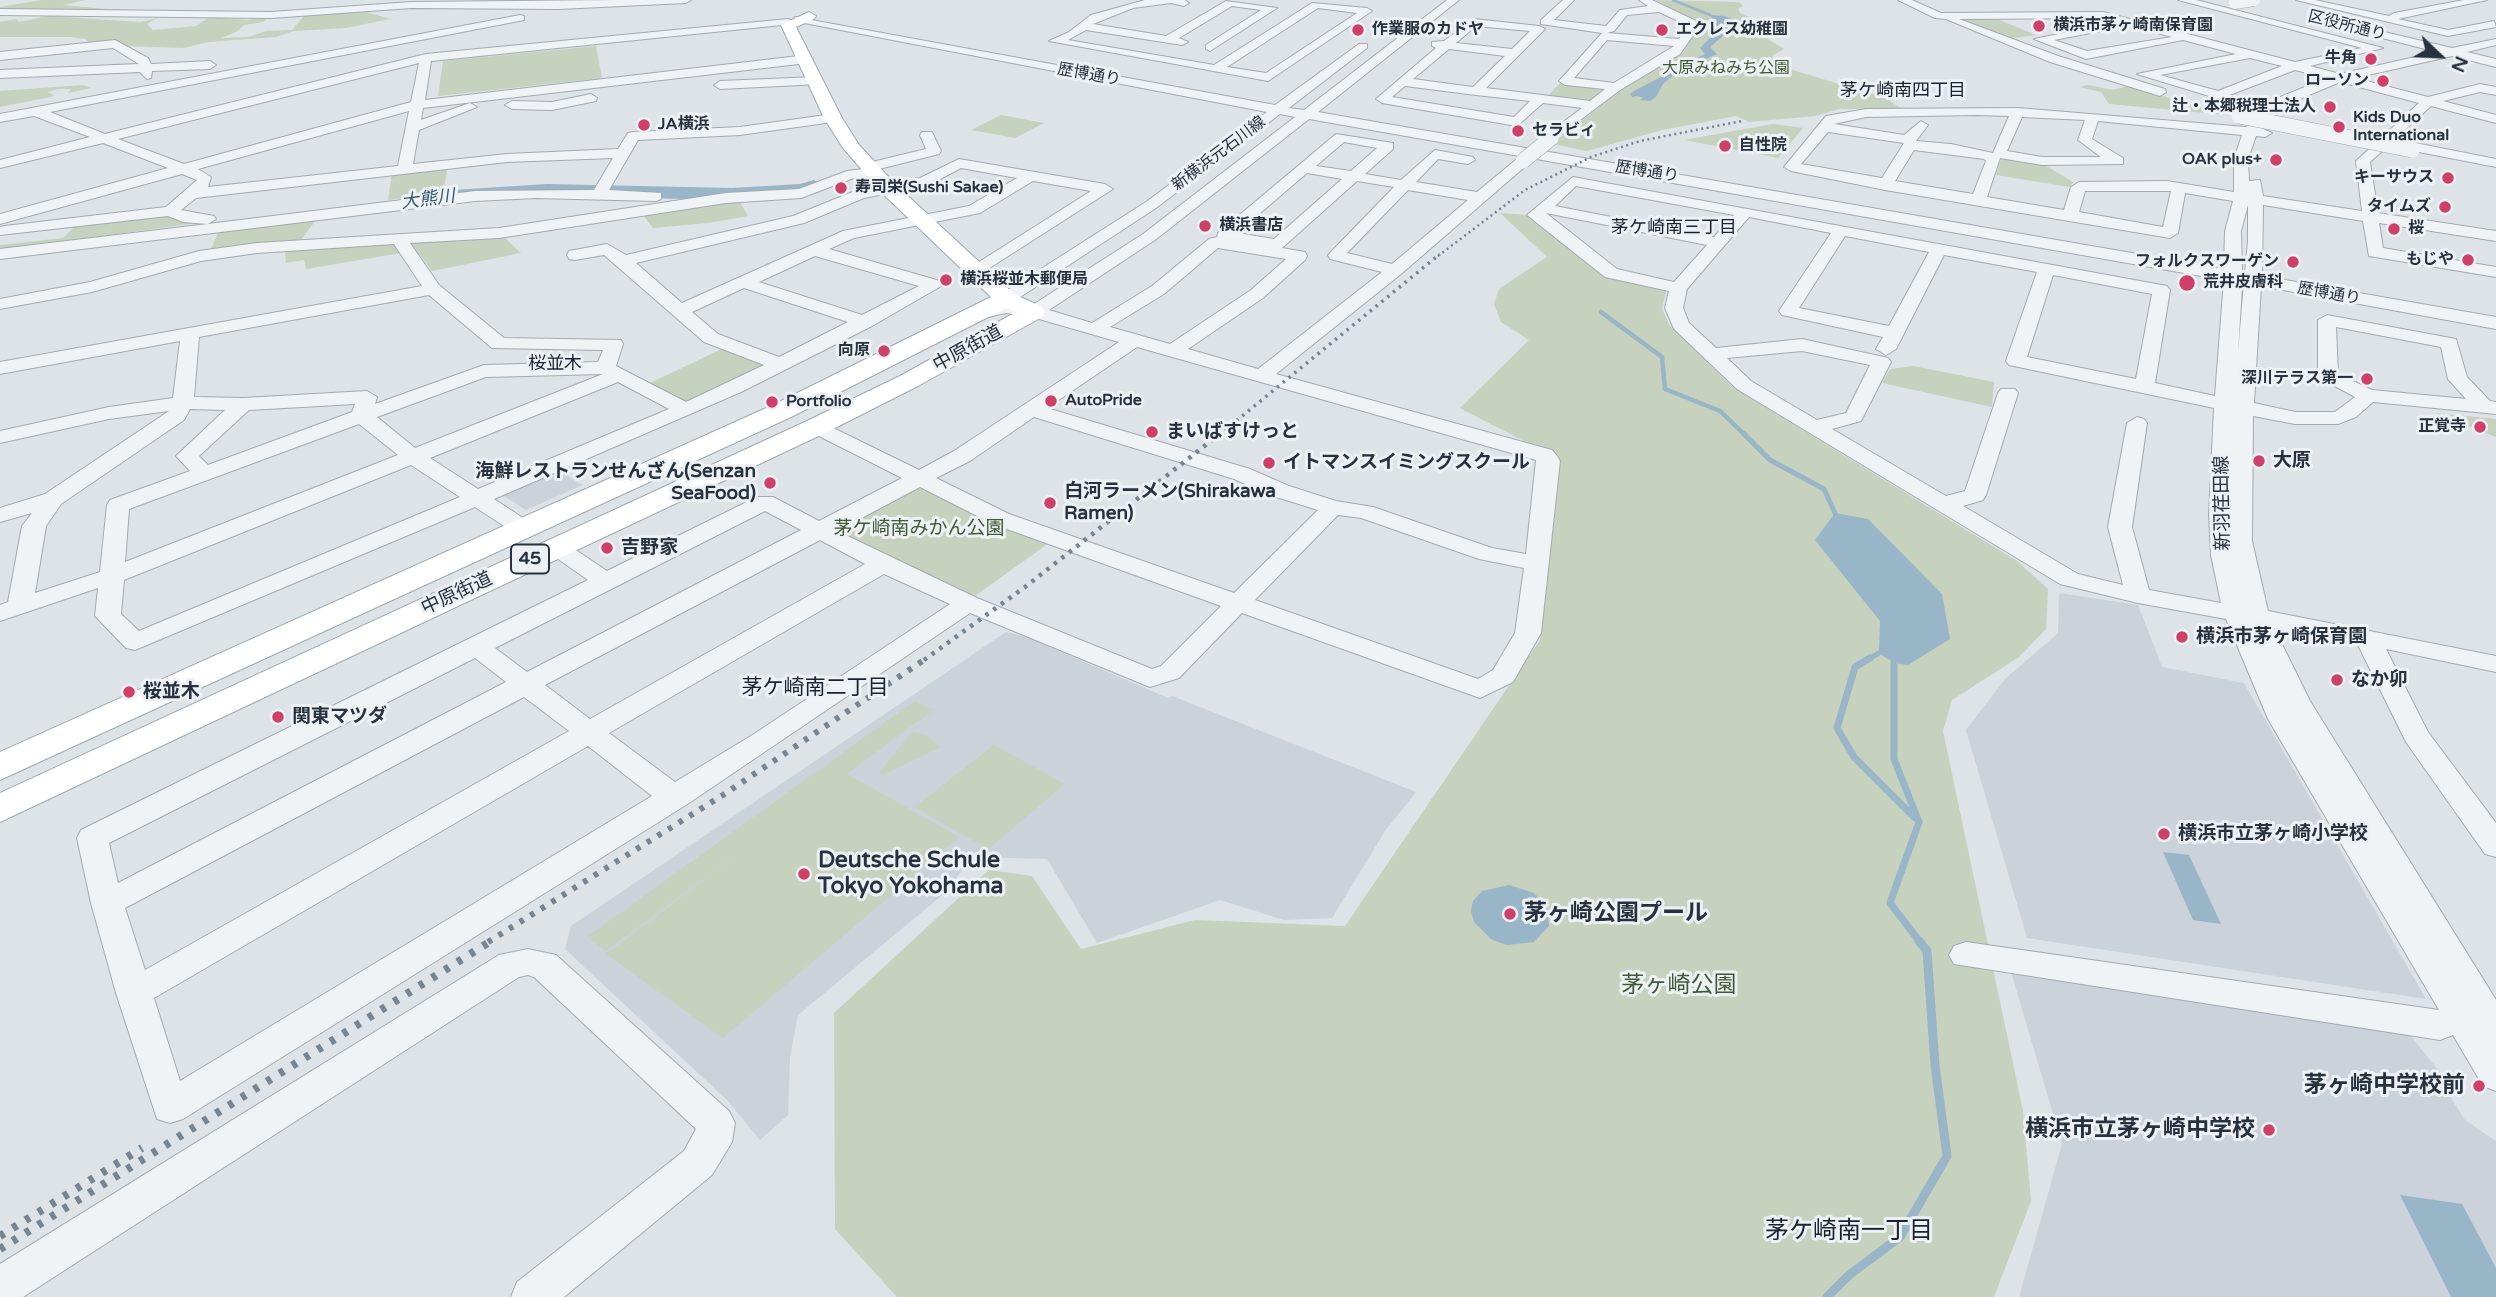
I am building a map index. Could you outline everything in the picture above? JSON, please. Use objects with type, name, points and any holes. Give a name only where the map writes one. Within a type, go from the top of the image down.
[{"type":"main road","name":"中原街道","points":[[793,14],[816,81],[833,118],[852,148],[889,189],[1006,299],[1034,312]]},
{"type":"main road","name":"中原街道","points":[[0,766],[521,527],[782,411],[1006,299]]},
{"type":"main road","name":"中原街道","points":[[0,809],[816,427],[909,381],[1034,312]]},
{"type":"street","points":[[0,6],[36,0]]},
{"type":"street","points":[[343,0],[356,9]]},
{"type":"street","points":[[0,219],[420,104],[609,41],[685,0]]},
{"type":"street","points":[[1184,3],[1166,0],[1131,5],[1095,17],[1055,41],[1216,69],[1268,77],[1367,11],[1316,5],[1216,69]]},
{"type":"street","points":[[1162,14],[1184,3],[1200,0]]},
{"type":"street","points":[[1303,0],[1321,0]]},
{"type":"street","name":"新横浜元石川線","points":[[1034,312],[1149,237],[1454,0]]},
{"type":"street","points":[[1569,0],[1545,22],[1549,25],[1604,30],[1610,29],[1624,12],[1662,8]]},
{"type":"street","points":[[1261,376],[1395,270],[1551,138],[1616,87],[1676,51],[1693,27],[1692,23],[1643,0]]},
{"type":"street","points":[[1903,0],[2054,59],[2239,116],[2496,165]]},
{"type":"street","points":[[2083,0],[2096,13]]},
{"type":"street","points":[[2183,0],[2377,48],[2293,66],[2219,95],[2143,74],[2252,55]]},
{"type":"street","points":[[2301,0],[2448,33],[2496,24]]},
{"type":"street","points":[[2439,0],[2483,5]]},
{"type":"street","points":[[2188,12],[2237,2],[2259,2]]},
{"type":"street","points":[[1167,40],[1230,3],[1272,8],[1210,47]]},
{"type":"street","points":[[2382,19],[2459,4]]},
{"type":"street","points":[[0,12],[260,16],[411,5],[559,6],[609,41],[620,94]]},
{"type":"street","points":[[1973,5],[1991,15]]},
{"type":"street","points":[[2034,5],[2052,13]]},
{"type":"street","points":[[0,118],[285,61],[521,18],[559,6]]},
{"type":"street","points":[[2395,6],[2420,11]]},
{"type":"street","name":"区役所通り","points":[[2291,9],[2496,60]]},
{"type":"street","points":[[1939,16],[2096,13],[2496,119]]},
{"type":"street","name":"歴博通り","points":[[609,41],[793,14],[1690,179],[2243,275],[2496,315]]},
{"type":"street","points":[[1538,16],[1551,17]]},
{"type":"street","points":[[2163,17],[2040,39],[2086,55],[2187,37]]},
{"type":"street","points":[[1125,33],[1150,20]]},
{"type":"street","points":[[1476,91],[1539,29],[1474,22],[1382,99],[1517,122],[1539,99]]},
{"type":"street","points":[[1084,26],[1241,52]]},
{"type":"street","points":[[1283,26],[1334,32]]},
{"type":"street","name":"区役所通り","points":[[2343,26],[2463,52]]},
{"type":"street","name":"新横浜元石川線","points":[[1006,299],[1152,205],[1376,37],[1334,32]]},
{"type":"street","points":[[1616,87],[1565,81],[1604,36],[1683,43]]},
{"type":"street","points":[[1400,40],[1514,53]]},
{"type":"street","points":[[396,41],[426,58]]},
{"type":"street","points":[[0,164],[426,58],[609,41],[807,59]]},
{"type":"street","points":[[2179,187],[2171,233],[1791,167],[1831,119],[1846,115],[1929,111],[2018,112],[2258,131],[2298,103],[2343,79],[2496,42]]},
{"type":"street","points":[[0,55],[115,44],[144,61],[143,68],[154,89]]},
{"type":"street","points":[[2463,52],[2496,48]]},
{"type":"street","points":[[2308,49],[2335,56]]},
{"type":"street","points":[[405,170],[420,104],[426,58]]},
{"type":"street","points":[[0,75],[285,61]]},
{"type":"street","points":[[415,127],[474,105],[552,106],[620,94],[737,83],[816,81]]},
{"type":"street","points":[[1403,82],[1593,106]]},
{"type":"street","points":[[2070,216],[2079,187],[2179,187],[2369,216],[2489,235],[2494,272],[2375,252],[2369,216],[2363,161],[2428,101],[2480,88],[2496,91]]},
{"type":"street","points":[[34,111],[180,170],[204,177],[205,181],[199,188],[170,211]]},
{"type":"street","points":[[1823,127],[1912,138],[1929,111]]},
{"type":"street","points":[[2018,112],[1999,154],[2042,161],[2119,161],[2085,140],[2093,116]]},
{"type":"street","points":[[601,193],[633,136],[740,131],[833,118]]},
{"type":"street","points":[[2398,127],[2423,132]]},
{"type":"street","name":"新羽荏田線","points":[[2243,275],[2233,231],[2248,198],[2257,163],[2258,131]]},
{"type":"street","name":"新羽荏田線","points":[[2258,131],[2241,159],[2248,198],[2223,555],[2282,719],[2496,1075]]},
{"type":"street","points":[[0,304],[92,287],[199,256],[257,248],[499,233],[726,198],[809,191],[852,174],[934,151],[927,135]]},
{"type":"street","points":[[1341,137],[1388,146],[1353,176],[1278,244],[1224,236],[1341,137]]},
{"type":"street","points":[[2382,141],[2496,165]]},
{"type":"street","points":[[1885,185],[1910,145],[1951,148],[1994,160],[1978,200]]},
{"type":"street","points":[[2476,159],[2489,145]]},
{"type":"street","points":[[190,194],[508,158],[624,152]]},
{"type":"street","points":[[1395,270],[1336,255],[1435,155],[1519,165]]},
{"type":"street","points":[[623,261],[797,220],[860,194],[924,182],[959,163],[1105,189],[977,271]]},
{"type":"street","points":[[1302,168],[1480,197]]},
{"type":"street","points":[[682,310],[849,234],[975,210],[1030,176]]},
{"type":"street","points":[[1678,288],[1611,273],[1535,215],[1573,181],[2161,290],[2144,387]]},
{"type":"street","points":[[0,254],[475,196],[601,193],[726,198]]},
{"type":"street","points":[[1543,208],[1717,242]]},
{"type":"street","points":[[0,232],[170,211],[183,217],[216,221],[199,256]]},
{"type":"street","points":[[1745,212],[1678,288],[1674,308],[1681,324],[1744,385],[1941,505],[2069,579],[2138,596],[2367,637],[2496,664]]},
{"type":"street","points":[[1840,231],[1788,311],[1893,332]]},
{"type":"street","points":[[399,240],[433,289],[499,344],[614,344],[613,371]]},
{"type":"street","points":[[1093,330],[1158,290],[1215,242],[1299,256],[1257,294],[1173,352]]},
{"type":"street","points":[[1886,350],[1939,248]]},
{"type":"street","points":[[575,256],[607,249],[682,310],[711,338],[782,365]]},
{"type":"street","points":[[685,410],[613,371],[484,371],[118,505],[108,616],[135,642],[685,410],[782,365],[934,285],[813,250]]},
{"type":"street","points":[[1941,505],[1975,495],[2047,269]]},
{"type":"street","name":"歴博通り","points":[[2243,275],[2496,323]]},
{"type":"street","points":[[742,282],[866,322]]},
{"type":"street","points":[[1006,299],[1035,300],[1071,288]]},
{"type":"street","points":[[0,368],[433,289]]},
{"type":"street","points":[[816,427],[1001,519],[1480,689],[1503,676],[1528,633],[1549,461],[1544,454],[1034,312],[1006,308],[975,315]]},
{"type":"street","points":[[2327,320],[2449,343],[2458,379],[2490,407],[2368,396],[2328,377],[2327,320]]},
{"type":"street","points":[[0,515],[53,499],[167,426],[177,416],[183,403],[190,332]]},
{"type":"street","points":[[107,903],[962,456],[1133,341]]},
{"type":"street","points":[[1712,354],[1802,345],[1881,362],[1854,416],[1812,427]]},
{"type":"street","points":[[10,610],[111,576],[613,371]]},
{"type":"street","points":[[2012,376],[2144,387],[2234,406],[2327,420],[2349,413],[2368,396]]},
{"type":"street","points":[[0,437],[109,414],[183,403],[243,404],[367,397],[361,415]]},
{"type":"street","points":[[204,473],[187,456],[243,404]]},
{"type":"street","points":[[1030,410],[1082,423],[1126,440],[1242,474],[1333,507],[1365,512],[1487,554],[1538,564]]},
{"type":"street","points":[[361,415],[411,455],[521,527]]},
{"type":"street","points":[[2137,423],[2120,527],[2138,596]]},
{"type":"street","points":[[10,610],[34,526],[53,499]]},
{"type":"street","points":[[968,603],[796,720],[675,798],[170,1107],[133,993],[107,903],[92,838],[765,502],[883,564],[968,603],[1150,678],[1170,672],[1333,507]]},
{"type":"street","points":[[556,547],[606,582]]},
{"type":"street","points":[[133,993],[883,564]]},
{"type":"street","name":"新羽荏田線","points":[[2246,615],[2496,1031]]},
{"type":"street","points":[[2367,637],[2416,735],[2496,846]]},
{"type":"street","points":[[476,646],[675,798]]},
{"type":"street","points":[[1966,955],[2440,1025]]},
{"type":"street","points":[[0,1288],[511,965],[528,962],[544,965],[716,1123],[713,1142],[698,1163],[532,1297]]},
{"type":"shaded area","points":[[558,470],[583,485],[526,510],[502,495]]},
{"type":"shaded area","name":"横浜市立茅ヶ崎小学校","points":[[2059,593],[2138,605],[2162,667],[2244,683],[2426,999],[2027,938],[1966,730],[2005,679],[2058,633]]},
{"type":"shaded area","name":"Deutsche Schule Tokyo Yokohama","points":[[1006,632],[1024,636],[1168,698],[1172,696],[1416,792],[1385,831],[1332,918],[1284,920],[1220,900],[1097,943],[1047,859],[972,857],[946,892],[798,1015],[790,1057],[788,1115],[760,1140],[728,1101],[565,949],[571,926]]},
{"type":"shaded area","name":"横浜市立茅ヶ崎中学校","points":[[2011,972],[2410,1035],[2447,1081],[2440,1081],[2465,1120],[2496,1141],[2496,1297],[2019,1297],[2062,1144]]},
{"type":"green space","points":[[42,0],[86,0],[62,5],[118,10],[0,11],[0,7]]},
{"type":"green space","name":"大原みねみち公園","points":[[1656,0],[1739,2],[1743,6],[1738,9],[1740,13],[1768,25],[1763,36],[1784,49],[1772,56],[1779,66],[1883,97],[1901,108],[1839,109],[1815,116],[1749,122],[1736,116],[1662,130],[1587,151],[1552,144],[1624,87],[1679,52],[1699,26]]},
{"type":"green space","points":[[363,11],[390,19],[346,28],[294,31],[276,37],[208,42],[184,48],[93,45],[85,39],[70,37],[0,37],[0,22],[16,19],[19,22],[48,16],[141,22],[158,18],[147,24],[153,30],[196,26],[209,17],[248,20],[271,16],[263,22],[244,25],[236,32],[221,38],[249,37],[266,31],[292,30],[305,15]]},
{"type":"green space","points":[[1990,16],[2036,35],[2006,39],[1951,18]]},
{"type":"green space","points":[[596,46],[602,78],[438,96],[443,61]]},
{"type":"green space","points":[[1561,82],[1606,88],[1589,103],[1547,97]]},
{"type":"green space","points":[[83,85],[92,88],[68,93],[71,89],[58,89],[47,92],[54,95],[50,97],[0,107],[0,91]]},
{"type":"green space","points":[[2089,85],[2112,90],[2129,86],[2228,115],[2109,104],[2101,92],[2079,87]]},
{"type":"green space","points":[[1001,115],[1044,123],[1015,138],[971,130]]},
{"type":"green space","points":[[1773,124],[1803,128],[1778,158],[1684,140]]},
{"type":"green space","points":[[2001,159],[2043,164],[2073,182],[2070,187],[1996,175]]},
{"type":"green space","points":[[448,166],[443,193],[388,200],[392,173]]},
{"type":"green space","points":[[738,199],[748,216],[653,228],[642,214]]},
{"type":"green space","name":"茅ヶ崎公園","points":[[1500,213],[1528,215],[1605,277],[1662,288],[1666,291],[1662,309],[1670,326],[1734,388],[2017,561],[2048,589],[2046,629],[2019,657],[1952,700],[1943,731],[2023,1111],[2031,1201],[1994,1297],[897,1297],[835,1229],[834,1013],[989,870],[1032,876],[1081,949],[1195,920],[1345,926],[1540,640],[1557,463],[1549,454],[1460,408],[1529,340],[1501,322],[1494,304],[1499,289],[1547,257]]},
{"type":"green space","points":[[161,214],[204,222],[0,250],[0,245],[63,238],[77,224]]},
{"type":"green space","points":[[318,217],[299,243],[211,249],[219,231]]},
{"type":"green space","points":[[502,235],[521,253],[432,271],[410,242]]},
{"type":"green space","points":[[394,244],[401,253],[306,269],[304,260],[286,263],[285,249]]},
{"type":"green space","points":[[724,348],[770,366],[687,404],[648,384]]},
{"type":"green space","points":[[1913,366],[1994,382],[1992,407],[1882,383],[1890,369]]},
{"type":"green space","points":[[2435,413],[2496,419],[2496,437]]},
{"type":"green space","name":"茅ケ崎南みかん公園","points":[[916,485],[1049,543],[975,596],[831,531]]},
{"type":"green space","points":[[915,701],[933,710],[847,774],[959,837],[723,1038],[606,954],[754,842],[606,951],[587,937]]},
{"type":"green space","points":[[912,732],[926,735],[941,747],[883,775],[879,773]]},
{"type":"green space","points":[[994,745],[1065,784],[988,849],[915,807]]},
{"type":"water","points":[[1710,15],[1724,16],[1734,20],[1736,25],[1710,47],[1717,54],[1677,72],[1650,101],[1632,97],[1630,94],[1634,91],[1705,54],[1700,48],[1719,29]]},
{"type":"water","points":[[1835,513],[1868,519],[1942,594],[1950,639],[1908,665],[1894,663],[1879,653],[1880,621],[1815,540]]},
{"type":"water","points":[[2163,852],[2189,855],[2221,924],[2193,920]]},
{"type":"water","name":"茅ヶ崎公園プール","points":[[1509,885],[1534,893],[1547,906],[1549,926],[1534,942],[1507,945],[1492,940],[1474,922],[1471,911],[1473,901],[1482,891]]},
{"type":"water","points":[[2400,1195],[2462,1204],[2496,1268],[2496,1297],[2451,1297]]},
{"type":"waterway","points":[[1673,0],[1710,15]]},
{"type":"waterway","name":"大熊川","points":[[453,196],[547,190],[732,194],[802,190],[814,186]]},
{"type":"waterway","points":[[1601,312],[1662,357],[1665,389],[1720,411],[1745,435]]},
{"type":"waterway","points":[[1745,435],[1770,460],[1824,489],[1835,513]]},
{"type":"waterway","points":[[1867,660],[1879,653]]},
{"type":"waterway","points":[[1870,658],[1855,667],[1837,728],[1854,757],[1915,818]]},
{"type":"waterway","points":[[1894,663],[1894,759],[1919,822],[1890,903],[1920,942]]},
{"type":"waterway","points":[[1827,1297],[1849,1275],[1900,1237],[1947,1156],[1935,1065],[1927,951],[1919,941]]},
{"type":"railway","points":[[1438,256],[1525,190],[1591,157],[1640,141],[1742,121]]},
{"type":"railway","points":[[1219,435],[1440,254]]},
{"type":"railway","points":[[924,660],[1025,587],[1221,433]]},
{"type":"railway","points":[[488,942],[723,795],[927,658]]},
{"type":"railway","points":[[0,1249],[491,941]]},
{"type":"railway","points":[[0,1236],[142,1148]]},
{"type":"place","name":"横浜市茅ヶ崎南保育園","points":[[2039,26]]},
{"type":"place","name":"作業服のカドヤ","points":[[1358,30]]},
{"type":"place","name":"エクレス幼稚園","points":[[1662,30]]},
{"type":"place","name":"牛角","points":[[2371,59]]},
{"type":"place","name":"ローソン","points":[[2383,81]]},
{"type":"place","name":"辻・本郷税理士法人","points":[[2330,107]]},
{"type":"place","name":"JA横浜","points":[[644,125]]},
{"type":"place","name":"Kids Duo International","points":[[2339,127]]},
{"type":"place","name":"セラビィ","points":[[1518,131]]},
{"type":"place","name":"自性院","points":[[1725,146]]},
{"type":"place","name":"OAK plus+","points":[[2276,160]]},
{"type":"place","name":"キーサウス","points":[[2448,178]]},
{"type":"place","name":"寿司栄(Sushi Sakae)","points":[[841,188]]},
{"type":"place","name":"タイムズ","points":[[2445,207]]},
{"type":"place","name":"横浜書店","points":[[1205,226]]},
{"type":"place","name":"桜","points":[[2394,229]]},
{"type":"place","name":"もじや","points":[[2468,260]]},
{"type":"place","name":"フォルクスワーゲン","points":[[2293,262]]},
{"type":"place","name":"横浜桜並木郵便局","points":[[946,280]]},
{"type":"place","name":"荒井皮膚科","points":[[2187,283]]},
{"type":"place","name":"向原","points":[[884,351]]},
{"type":"place","name":"深川テラス第一","points":[[2367,379]]},
{"type":"place","name":"AutoPride","points":[[1051,401]]},
{"type":"place","name":"Portfolio","points":[[772,402]]},
{"type":"place","name":"正覚寺","points":[[2480,427]]},
{"type":"place","name":"まいばすけっと","points":[[1152,432]]},
{"type":"place","name":"大原","points":[[2259,461]]},
{"type":"place","name":"イトマンスイミングスクール","points":[[1269,463]]},
{"type":"place","name":"海鮮レストランせんざん(Senzan SeaFood)","points":[[770,483]]},
{"type":"place","name":"白河ラーメン(Shirakawa Ramen)","points":[[1050,503]]},
{"type":"place","name":"吉野家","points":[[607,548]]},
{"type":"place","name":"横浜市茅ヶ崎保育園","points":[[2182,637]]},
{"type":"place","name":"なか卯","points":[[2337,680]]},
{"type":"place","name":"桜並木","points":[[129,692]]},
{"type":"place","name":"関東マツダ","points":[[278,717]]},
{"type":"place","name":"横浜市立茅ヶ崎小学校","points":[[2164,834]]},
{"type":"place","name":"Deutsche Schule Tokyo Yokohama","points":[[804,874]]},
{"type":"place","name":"茅ヶ崎公園プール","points":[[1510,914]]},
{"type":"place","name":"茅ヶ崎中学校前","points":[[2479,1086]]},
{"type":"place","name":"横浜市立茅ヶ崎中学校","points":[[2269,1130]]},
{"type":"district","name":"茅ケ崎南四丁目","points":[[1903,91]]},
{"type":"district","name":"茅ケ崎南三丁目","points":[[1674,228]]},
{"type":"district","name":"桜並木","points":[[555,364]]},
{"type":"district","name":"茅ケ崎南二丁目","points":[[815,688]]},
{"type":"district","name":"茅ケ崎南一丁目","points":[[1849,1232]]}]
